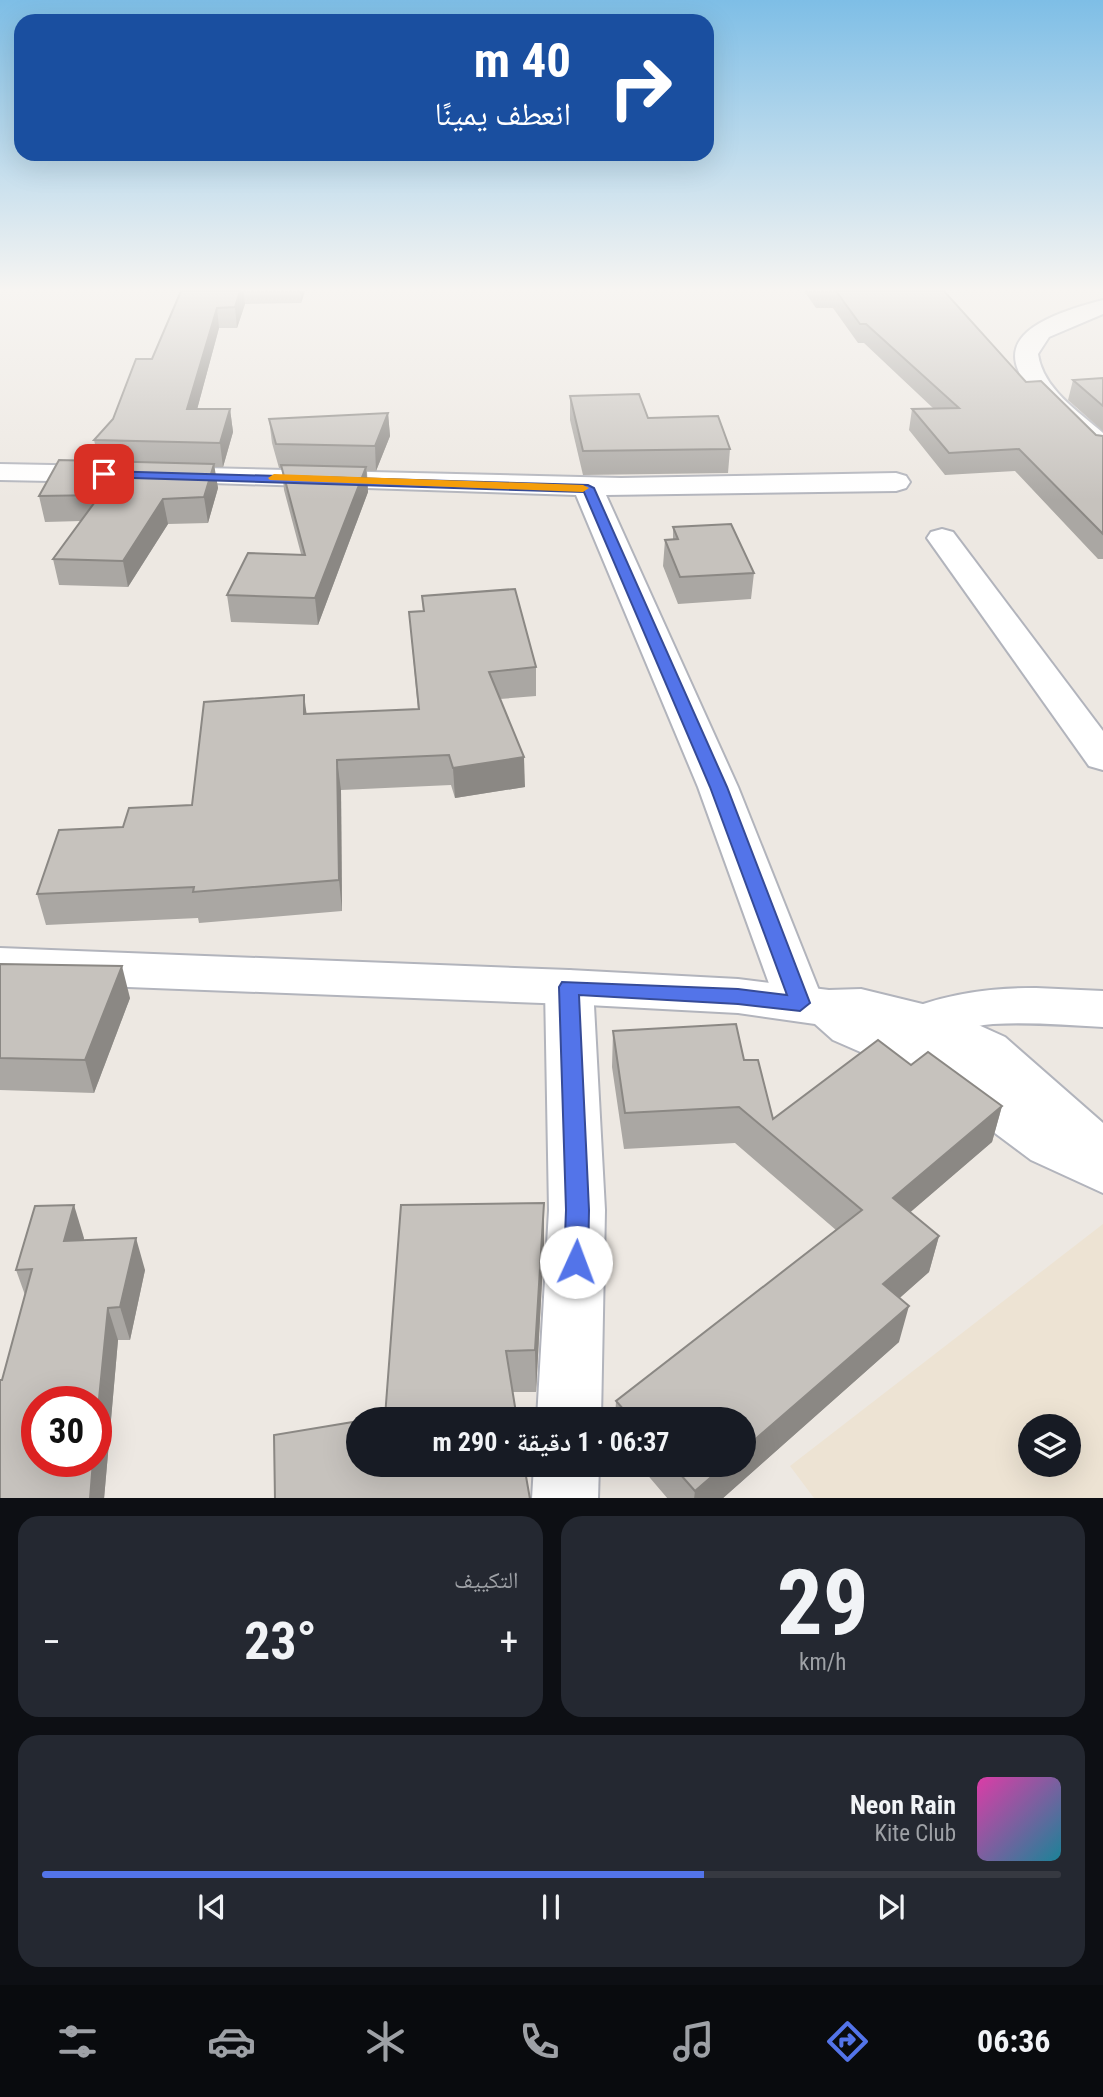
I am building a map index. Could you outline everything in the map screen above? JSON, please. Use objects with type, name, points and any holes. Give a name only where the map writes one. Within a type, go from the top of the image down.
[{"type":"street","points":[[1026,361],[1029,375],[1038,387],[1103,448]]},
{"type":"street","points":[[0,472],[588,488],[763,489],[896,482]]},
{"type":"street","points":[[588,488],[814,1005],[850,1027],[923,1060],[982,1096],[1050,1145],[1103,1171]]},
{"type":"street","points":[[942,538],[1103,758]]},
{"type":"street","points":[[0,965],[569,987],[738,996],[814,1005],[861,1007],[926,1022],[987,1050],[1078,1130],[1103,1163]]},
{"type":"street","points":[[569,987],[577,1210],[569,1407]]},
{"type":"street","points":[[926,1022],[945,1013],[987,1007],[1103,1009]]},
{"type":"street","points":[[565,1498],[566,1477]]},
{"type":"shaded area","points":[[1103,1224],[1103,1498],[814,1498],[790,1466]]},
{"type":"building","points":[[135,361],[201,361],[187,409],[230,409],[220,443],[94,440],[113,419]]},
{"type":"building","points":[[907,361],[1007,361],[1026,382],[1041,381],[1096,435],[1103,436],[1103,534],[1019,449],[949,453],[912,409],[959,408]]},
{"type":"building","points":[[1103,378],[1103,406],[1073,380]]},
{"type":"building","points":[[639,394],[648,418],[718,416],[730,449],[583,451],[570,396]]},
{"type":"building","points":[[388,413],[375,446],[276,444],[269,419]]},
{"type":"building","points":[[59,460],[214,464],[204,497],[163,499],[123,561],[53,559],[100,495],[39,496]]},
{"type":"building","points":[[281,465],[366,467],[315,598],[227,595],[248,553],[305,555]]},
{"type":"building","points":[[731,524],[754,573],[680,577],[665,540],[678,539],[673,527]]},
{"type":"building","points":[[515,589],[536,667],[489,672],[524,757],[453,768],[449,755],[337,760],[339,880],[193,892],[194,887],[37,894],[59,830],[123,827],[129,808],[192,805],[204,702],[304,695],[304,714],[419,709],[409,612],[424,611],[422,596]]},
{"type":"building","points":[[0,964],[122,966],[85,1060],[0,1058]]},
{"type":"building","points":[[736,1024],[744,1060],[758,1060],[773,1119],[878,1040],[911,1065],[928,1052],[1002,1106],[893,1198],[939,1236],[883,1284],[909,1306],[756,1439],[756,1407],[621,1407],[616,1401],[862,1210],[739,1107],[625,1113],[613,1031]]},
{"type":"building","points":[[544,1203],[535,1350],[506,1351],[515,1407],[386,1407],[401,1205]]},
{"type":"building","points":[[74,1205],[64,1241],[136,1238],[120,1307],[108,1308],[100,1386],[21,1386],[21,1477],[92,1477],[90,1498],[0,1498],[0,1380],[32,1269],[16,1270],[35,1206]]},
{"type":"building","points":[[346,1423],[346,1477],[526,1477],[530,1498],[275,1498],[274,1435]]},
{"type":"building","points":[[683,1477],[711,1477],[695,1491]]},
{"type":"slow traffic","points":[[274,478],[583,488]]},
{"type":"route","points":[[104,474],[588,488],[718,787],[800,1003],[738,996],[569,987],[577,1210],[576,1262]]}]
